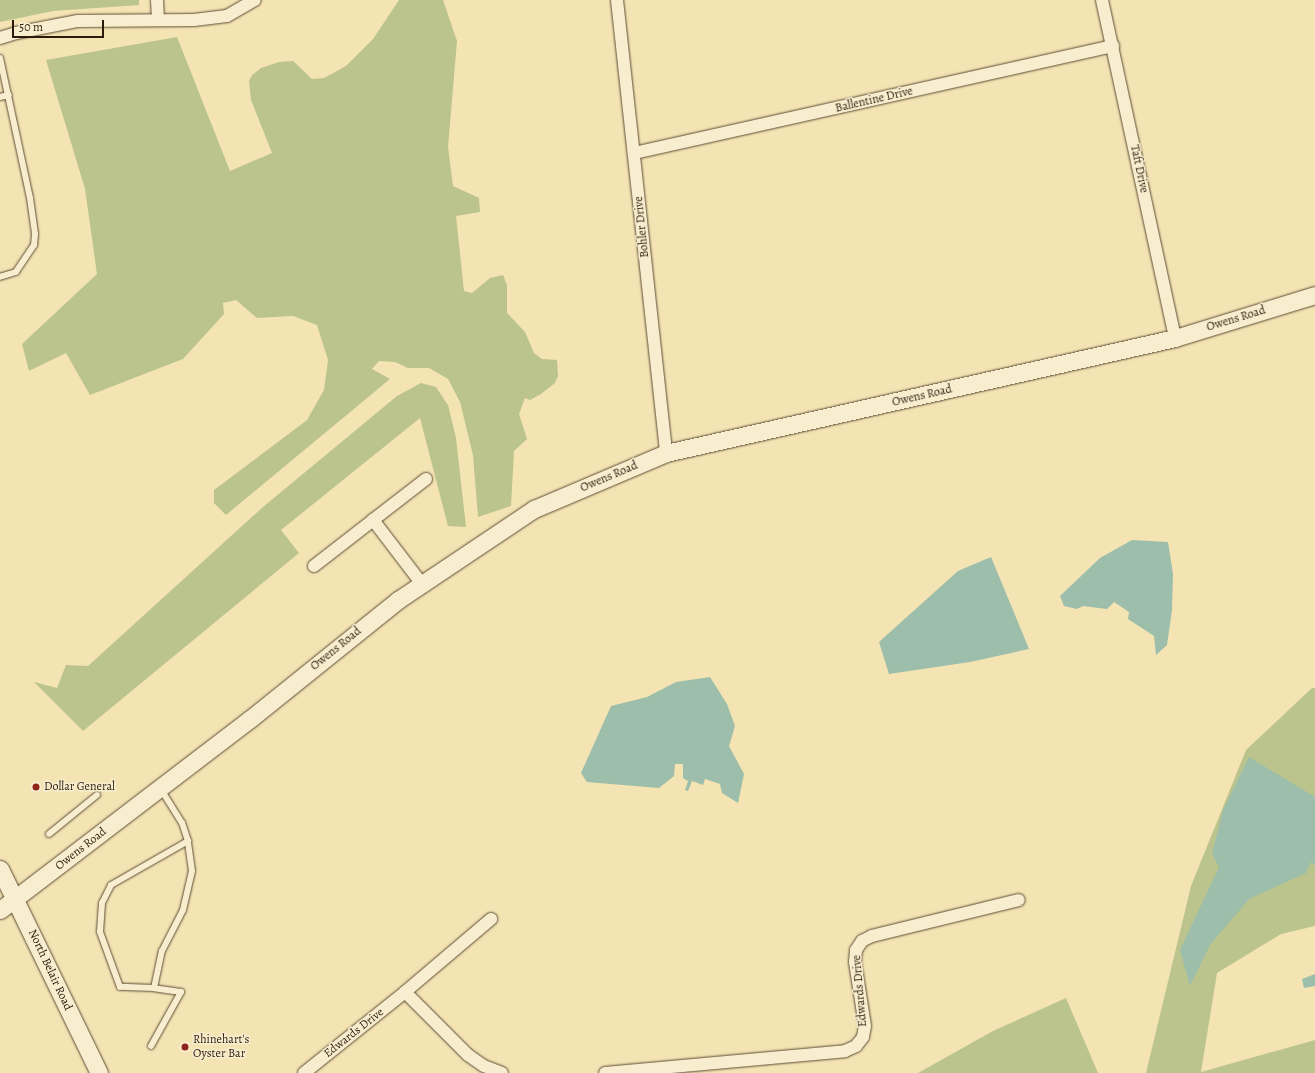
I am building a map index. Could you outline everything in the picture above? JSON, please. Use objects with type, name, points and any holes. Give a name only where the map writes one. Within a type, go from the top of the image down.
[{"type":"street","points":[[157,0],[158,20]]},
{"type":"street","points":[[0,38],[16,33],[78,21],[194,20],[227,16],[254,0]]},
{"type":"street","name":"Bohler Drive","points":[[617,0],[666,453]]},
{"type":"street","name":"Taft Drive","points":[[1102,0],[1175,338]]},
{"type":"street","name":"Ballentine Drive","points":[[634,153],[1113,46]]},
{"type":"street","name":"Owens Road","points":[[0,910],[160,788],[398,600],[534,509],[666,453],[1175,338],[1315,295]]},
{"type":"street","points":[[314,566],[426,478]]},
{"type":"street","points":[[373,520],[422,584]]},
{"type":"street","name":"North Belair Road","points":[[0,869],[16,899],[98,1073]]},
{"type":"street","name":"Edwards Drive","points":[[605,1073],[845,1051],[856,1046],[863,1038],[865,1026],[855,962],[856,950],[862,941],[872,936],[1019,900]]},
{"type":"street","name":"Edwards Drive","points":[[304,1073],[405,992],[491,919]]},
{"type":"street","points":[[405,992],[468,1055],[484,1066],[502,1073]]},
{"type":"lane","points":[[0,58],[9,95],[36,234],[34,245],[16,272],[0,277]]},
{"type":"lane","points":[[0,97],[9,95]]},
{"type":"lane","points":[[154,988],[162,951],[183,910],[192,871],[188,841],[182,823],[160,788]]},
{"type":"lane","points":[[50,834],[97,795]]},
{"type":"lane","points":[[151,1046],[181,992],[154,988],[120,987],[100,932],[102,903],[110,885],[188,841]]},
{"type":"green space","points":[[0,0],[139,0],[139,5],[53,11],[0,22]]},
{"type":"green space","points":[[399,0],[443,0],[457,41],[448,147],[453,186],[479,198],[480,212],[456,216],[464,291],[472,293],[490,278],[503,275],[507,285],[507,313],[525,332],[534,353],[542,359],[557,360],[558,376],[555,383],[541,394],[530,400],[525,398],[519,414],[527,439],[514,451],[511,506],[478,517],[473,455],[460,402],[448,379],[429,368],[408,368],[395,362],[379,361],[372,369],[390,379],[226,515],[214,503],[214,490],[307,420],[324,390],[328,360],[317,325],[293,316],[257,318],[236,300],[223,303],[224,314],[183,359],[90,395],[66,353],[29,371],[22,344],[97,274],[85,189],[46,60],[177,37],[230,171],[272,153],[251,100],[249,81],[252,75],[261,68],[279,62],[293,61],[312,79],[324,78],[346,66],[373,39]]},
{"type":"green space","points":[[421,383],[436,387],[448,405],[456,438],[466,527],[448,526],[420,418],[281,530],[299,553],[83,731],[34,682],[57,688],[66,665],[88,666],[263,507],[397,396]]},
{"type":"green space","points":[[1312,688],[1315,688],[1315,926],[1281,934],[1217,973],[1201,1072],[1315,1040],[1315,1073],[1146,1073],[1191,886],[1246,750]]},
{"type":"green space","points":[[1066,998],[1098,1073],[918,1073],[993,1031]]},
{"type":"shaded area","points":[[1132,540],[1168,542],[1173,574],[1172,610],[1167,645],[1156,655],[1154,636],[1128,619],[1129,612],[1114,602],[1107,609],[1083,606],[1077,609],[1064,606],[1060,596],[1100,558]]},
{"type":"shaded area","points":[[991,557],[1029,649],[970,662],[889,674],[879,642],[958,571]]},
{"type":"shaded area","points":[[710,677],[727,704],[735,726],[729,746],[744,774],[738,803],[722,793],[720,784],[705,779],[703,785],[692,781],[688,791],[685,790],[688,781],[683,778],[683,764],[675,764],[674,776],[659,788],[587,782],[581,773],[611,706],[647,697],[676,682]]},
{"type":"shaded area","points":[[1249,757],[1315,797],[1315,866],[1311,862],[1306,873],[1249,899],[1210,945],[1190,986],[1180,950],[1219,867],[1212,854],[1223,810]]},
{"type":"shaded area","points":[[1315,974],[1315,986],[1304,988],[1302,979]]},
{"type":"place","name":"Dollar General","points":[[36,787]]},
{"type":"place","name":"Rhinehart's Oyster Bar","points":[[185,1047]]}]
